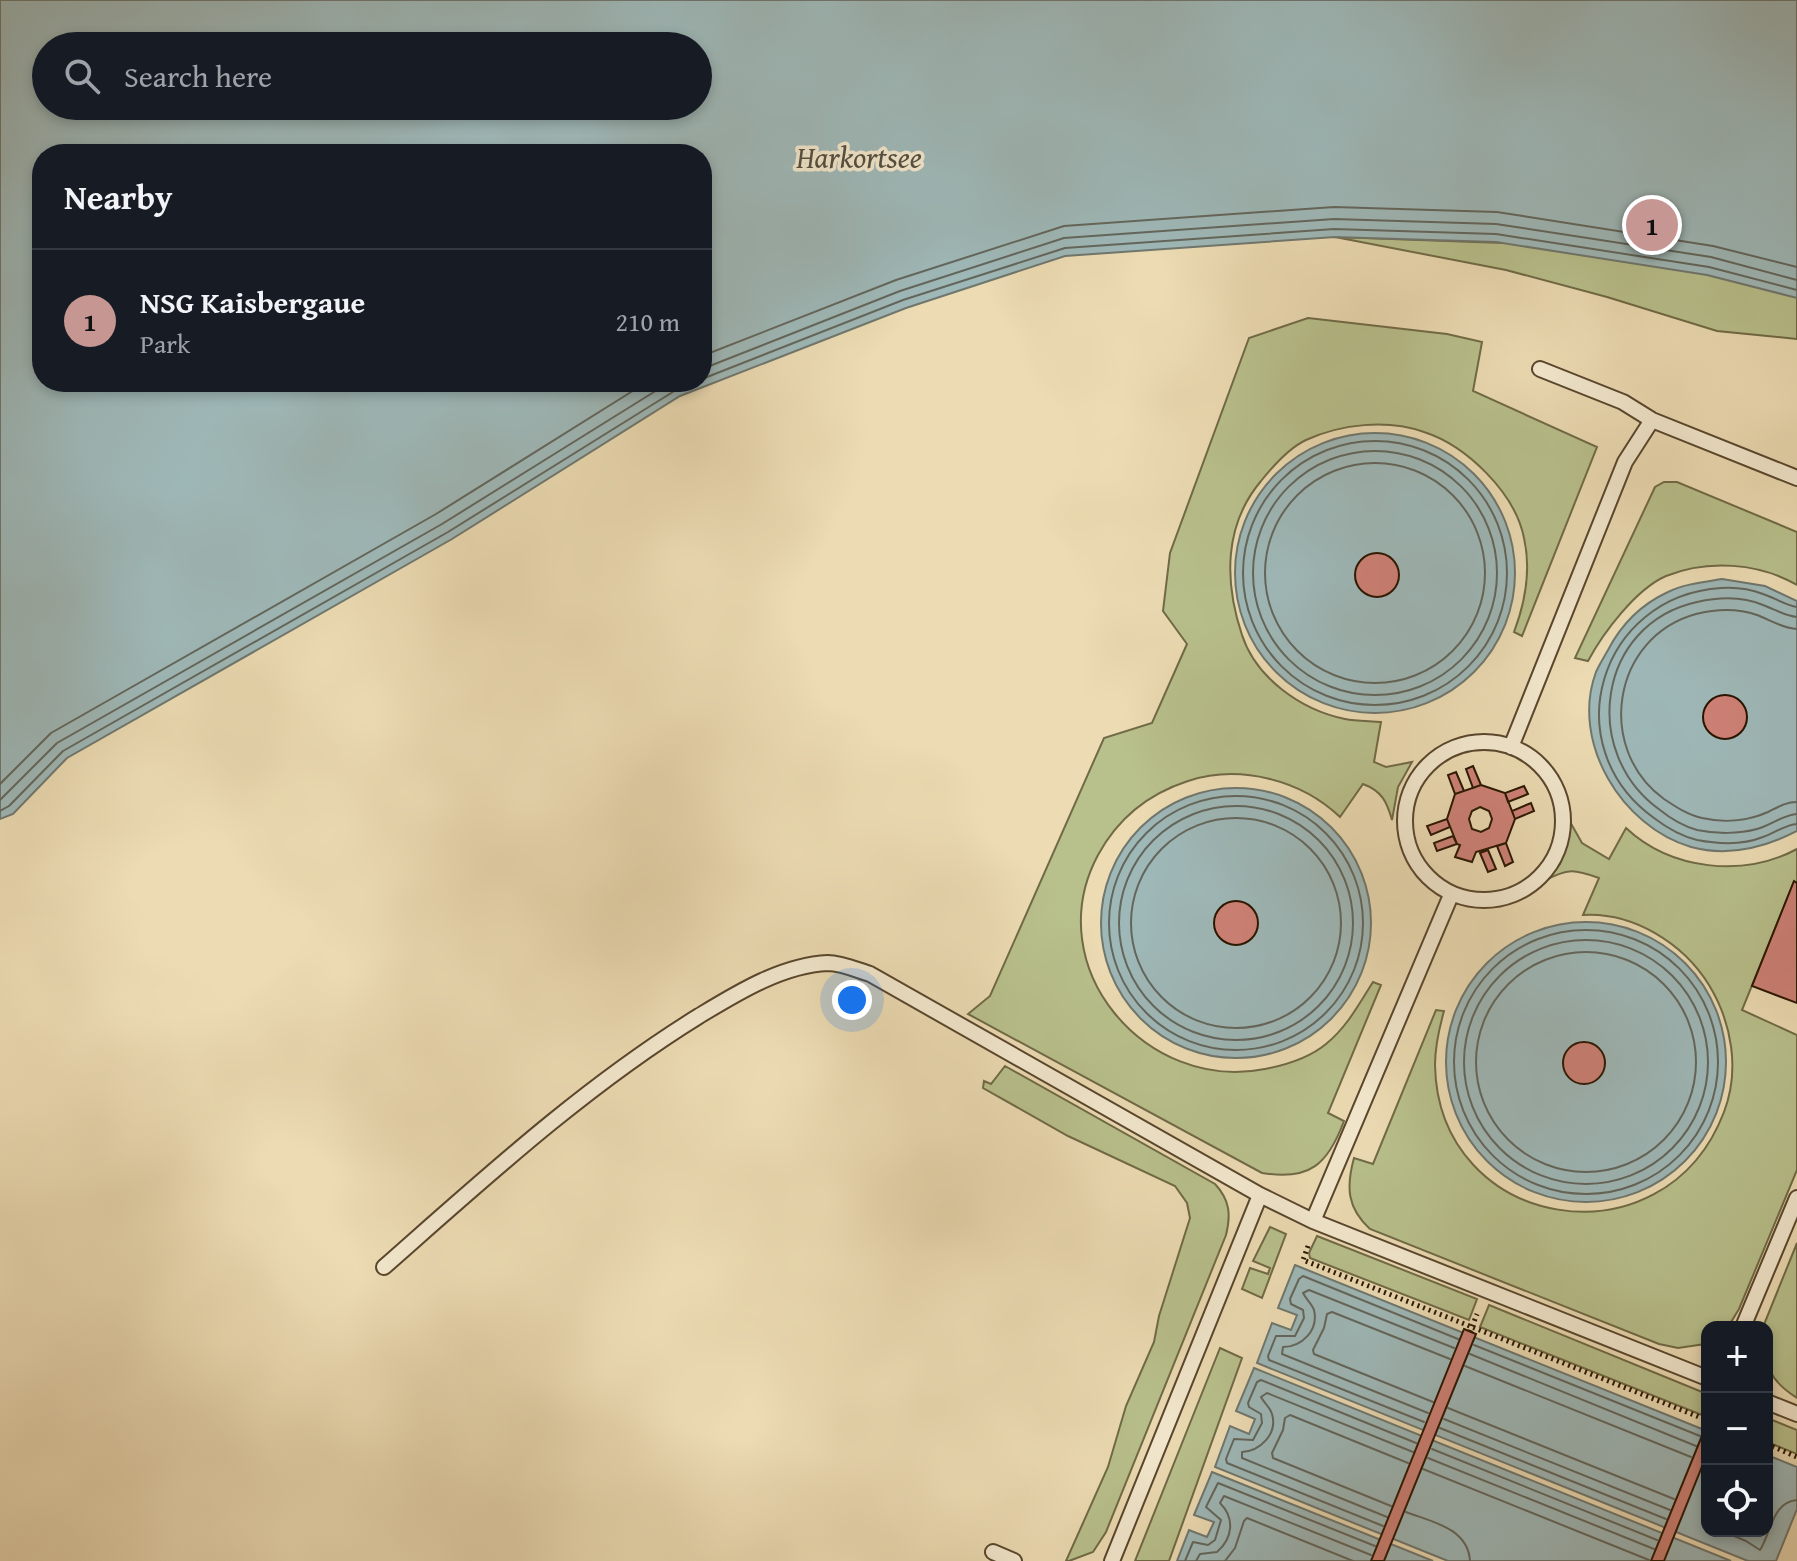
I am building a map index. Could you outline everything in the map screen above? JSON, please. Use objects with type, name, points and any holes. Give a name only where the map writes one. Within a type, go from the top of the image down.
[{"type":"lane","points":[[1540,369],[1623,402],[1652,420],[1797,478]]},
{"type":"lane","points":[[1511,747],[1625,462],[1652,420]]},
{"type":"lane","points":[[1495,742],[1521,751],[1539,764],[1559,794],[1563,829],[1556,855],[1545,872],[1520,892],[1482,901],[1466,901],[1451,895],[1422,872],[1407,843],[1405,806],[1415,780],[1432,760],[1467,743],[1495,742]]},
{"type":"lane","points":[[1315,1222],[1451,895]]},
{"type":"lane","points":[[384,1267],[555,1118],[654,1044],[740,990],[796,970],[830,963],[870,974],[1260,1195],[1315,1222],[1701,1376]]},
{"type":"lane","points":[[1112,1561],[1260,1195]]},
{"type":"lane","points":[[1746,1321],[1797,1198]]},
{"type":"lane","points":[[1773,1404],[1797,1414]]},
{"type":"lane","points":[[993,1552],[1014,1561]]},
{"type":"path","points":[[1315,1222],[1303,1260],[1701,1418]]},
{"type":"path","points":[[1773,1447],[1797,1457]]},
{"type":"green space","points":[[1797,188],[1797,339],[1717,331],[1506,270],[1335,237],[1503,243]]},
{"type":"green space","points":[[1308,318],[1447,334],[1482,342],[1473,391],[1597,447],[1522,636],[1514,632],[1524,598],[1526,550],[1511,504],[1487,473],[1472,460],[1424,432],[1395,426],[1364,425],[1334,430],[1300,443],[1261,481],[1240,516],[1234,535],[1230,574],[1236,615],[1249,651],[1269,678],[1297,700],[1329,715],[1381,722],[1374,762],[1386,767],[1412,762],[1398,787],[1392,820],[1383,798],[1363,784],[1340,817],[1307,793],[1249,775],[1208,776],[1173,786],[1147,800],[1125,819],[1098,855],[1083,897],[1082,939],[1093,978],[1114,1013],[1144,1041],[1180,1061],[1221,1071],[1265,1069],[1312,1053],[1340,1030],[1373,982],[1381,985],[1328,1113],[1344,1121],[1338,1136],[1315,1166],[1293,1174],[1279,1175],[1262,1173],[968,1014],[990,996],[1104,738],[1152,723],[1187,644],[1163,611],[1170,553],[1249,338]]},
{"type":"green space","points":[[1664,482],[1677,482],[1797,532],[1797,585],[1766,572],[1733,566],[1699,567],[1666,576],[1632,601],[1611,625],[1588,661],[1575,658],[1655,487]]},
{"type":"green space","points":[[1569,820],[1582,843],[1609,859],[1626,828],[1664,853],[1708,865],[1754,864],[1797,849],[1797,883],[1794,882],[1742,1010],[1797,1035],[1797,1170],[1739,1309],[1732,1321],[1701,1321],[1701,1345],[1678,1348],[1659,1344],[1370,1229],[1357,1213],[1350,1196],[1354,1158],[1373,1164],[1436,1010],[1444,1011],[1435,1065],[1446,1121],[1473,1164],[1512,1194],[1558,1210],[1607,1210],[1654,1194],[1694,1162],[1724,1112],[1732,1080],[1728,1031],[1717,1000],[1698,970],[1655,933],[1620,919],[1583,915],[1599,878],[1571,871],[1544,881],[1560,864]]},
{"type":"green space","points":[[1005,1066],[1215,1184],[1228,1208],[1226,1235],[1106,1532],[1093,1552],[1069,1561],[1066,1561],[1108,1467],[1126,1406],[1154,1342],[1159,1316],[1190,1218],[1187,1203],[1175,1186],[1068,1136],[983,1088],[984,1081],[991,1084]]},
{"type":"green space","points":[[1270,1227],[1286,1234],[1262,1298],[1242,1289],[1250,1268],[1268,1274],[1270,1268],[1253,1261]]},
{"type":"green space","points":[[1317,1236],[1477,1299],[1469,1320],[1310,1258],[1309,1253]]},
{"type":"green space","points":[[1797,1243],[1797,1398],[1773,1376],[1773,1321],[1765,1321]]},
{"type":"green space","points":[[1489,1305],[1701,1392],[1701,1415],[1480,1327]]},
{"type":"green space","points":[[1220,1348],[1242,1358],[1169,1561],[1135,1561]]},
{"type":"green space","points":[[1773,1420],[1797,1430],[1797,1454],[1773,1444]]},
{"type":"water","name":"Harkortsee","points":[[0,0],[1797,0],[1797,298],[1707,275],[1496,242],[1335,237],[1065,256],[906,308],[712,384],[712,144],[32,144],[32,392],[690,392],[452,539],[67,758],[13,814],[0,819]]},
{"type":"water","points":[[1375,433],[1402,436],[1429,444],[1453,457],[1474,474],[1491,495],[1504,519],[1512,546],[1515,573],[1512,600],[1504,627],[1491,651],[1474,672],[1453,689],[1429,702],[1402,710],[1375,713],[1348,710],[1321,702],[1297,689],[1276,672],[1259,651],[1246,627],[1238,600],[1235,573],[1238,546],[1246,519],[1259,495],[1276,474],[1297,457],[1321,444],[1348,436]]},
{"type":"water","points":[[1722,579],[1765,586],[1797,601],[1797,831],[1759,846],[1732,851],[1691,847],[1666,837],[1643,821],[1608,778],[1596,753],[1590,726],[1590,699],[1596,672],[1613,641],[1633,616],[1674,589]]},
{"type":"water","points":[[1249,788],[1288,798],[1332,827],[1361,871],[1369,897],[1369,949],[1361,975],[1332,1019],[1288,1048],[1249,1058],[1223,1058],[1172,1042],[1150,1028],[1131,1009],[1111,975],[1103,949],[1101,910],[1117,859],[1131,837],[1150,818],[1184,798],[1210,790]]},
{"type":"water","points":[[1586,922],[1613,925],[1640,933],[1664,946],[1685,963],[1702,984],[1715,1008],[1723,1035],[1726,1062],[1723,1089],[1715,1116],[1702,1140],[1685,1161],[1664,1178],[1640,1191],[1613,1199],[1586,1202],[1559,1199],[1532,1191],[1508,1178],[1487,1161],[1470,1140],[1457,1116],[1449,1089],[1446,1062],[1449,1035],[1457,1008],[1470,984],[1487,963],[1508,946],[1532,933],[1559,925]]},
{"type":"water","points":[[1295,1265],[1701,1429],[1701,1537],[1773,1537],[1773,1457],[1797,1467],[1797,1509],[1776,1561],[1748,1561],[1257,1363],[1272,1323],[1291,1330],[1297,1315],[1278,1308]]},
{"type":"water","points":[[1254,1368],[1731,1561],[1448,1561],[1215,1467],[1230,1426],[1249,1434],[1255,1419],[1236,1411]]},
{"type":"water","points":[[1212,1472],[1433,1561],[1177,1561],[1189,1530],[1207,1537],[1214,1522],[1194,1515]]},
{"type":"building","points":[[1377,553],[1393,559],[1399,575],[1393,591],[1377,597],[1361,591],[1355,575],[1361,559]]},
{"type":"building","points":[[1725,695],[1740,702],[1747,717],[1740,732],[1725,739],[1710,732],[1703,717],[1710,702]]},
{"type":"building","points":[[1473,766],[1481,785],[1473,788],[1466,769]]},
{"type":"building","points":[[1456,772],[1464,791],[1455,794],[1448,775]]},
{"type":"building","points":[[1481,785],[1505,793],[1515,819],[1506,843],[1476,852],[1472,862],[1455,857],[1460,845],[1447,819],[1455,794]],"holes":[[[1480,807],[1489,811],[1492,819],[1489,828],[1481,832],[1472,829],[1469,819],[1472,811]]]},
{"type":"building","points":[[1524,786],[1528,794],[1508,802],[1505,793]]},
{"type":"building","points":[[1531,803],[1534,811],[1515,819],[1512,811]]},
{"type":"building","points":[[1447,819],[1450,827],[1431,835],[1427,826]]},
{"type":"building","points":[[1453,836],[1457,844],[1437,851],[1434,843]]},
{"type":"building","points":[[1506,843],[1513,862],[1505,866],[1497,846]]},
{"type":"building","points":[[1488,850],[1496,869],[1488,872],[1480,853]]},
{"type":"building","points":[[1794,881],[1797,883],[1797,1003],[1752,986]]},
{"type":"building","points":[[1236,901],[1251,908],[1258,923],[1251,938],[1236,945],[1221,938],[1214,923],[1221,908]]},
{"type":"building","points":[[1584,1042],[1599,1048],[1605,1063],[1599,1078],[1584,1084],[1569,1078],[1563,1063],[1569,1048]]},
{"type":"building","points":[[1464,1329],[1476,1334],[1384,1561],[1371,1561]]},
{"type":"building","points":[[1701,1438],[1701,1469],[1664,1561],[1651,1561]]},
{"type":"place","name":"NSG Kaisbergaue","points":[[1652,225]]}]
